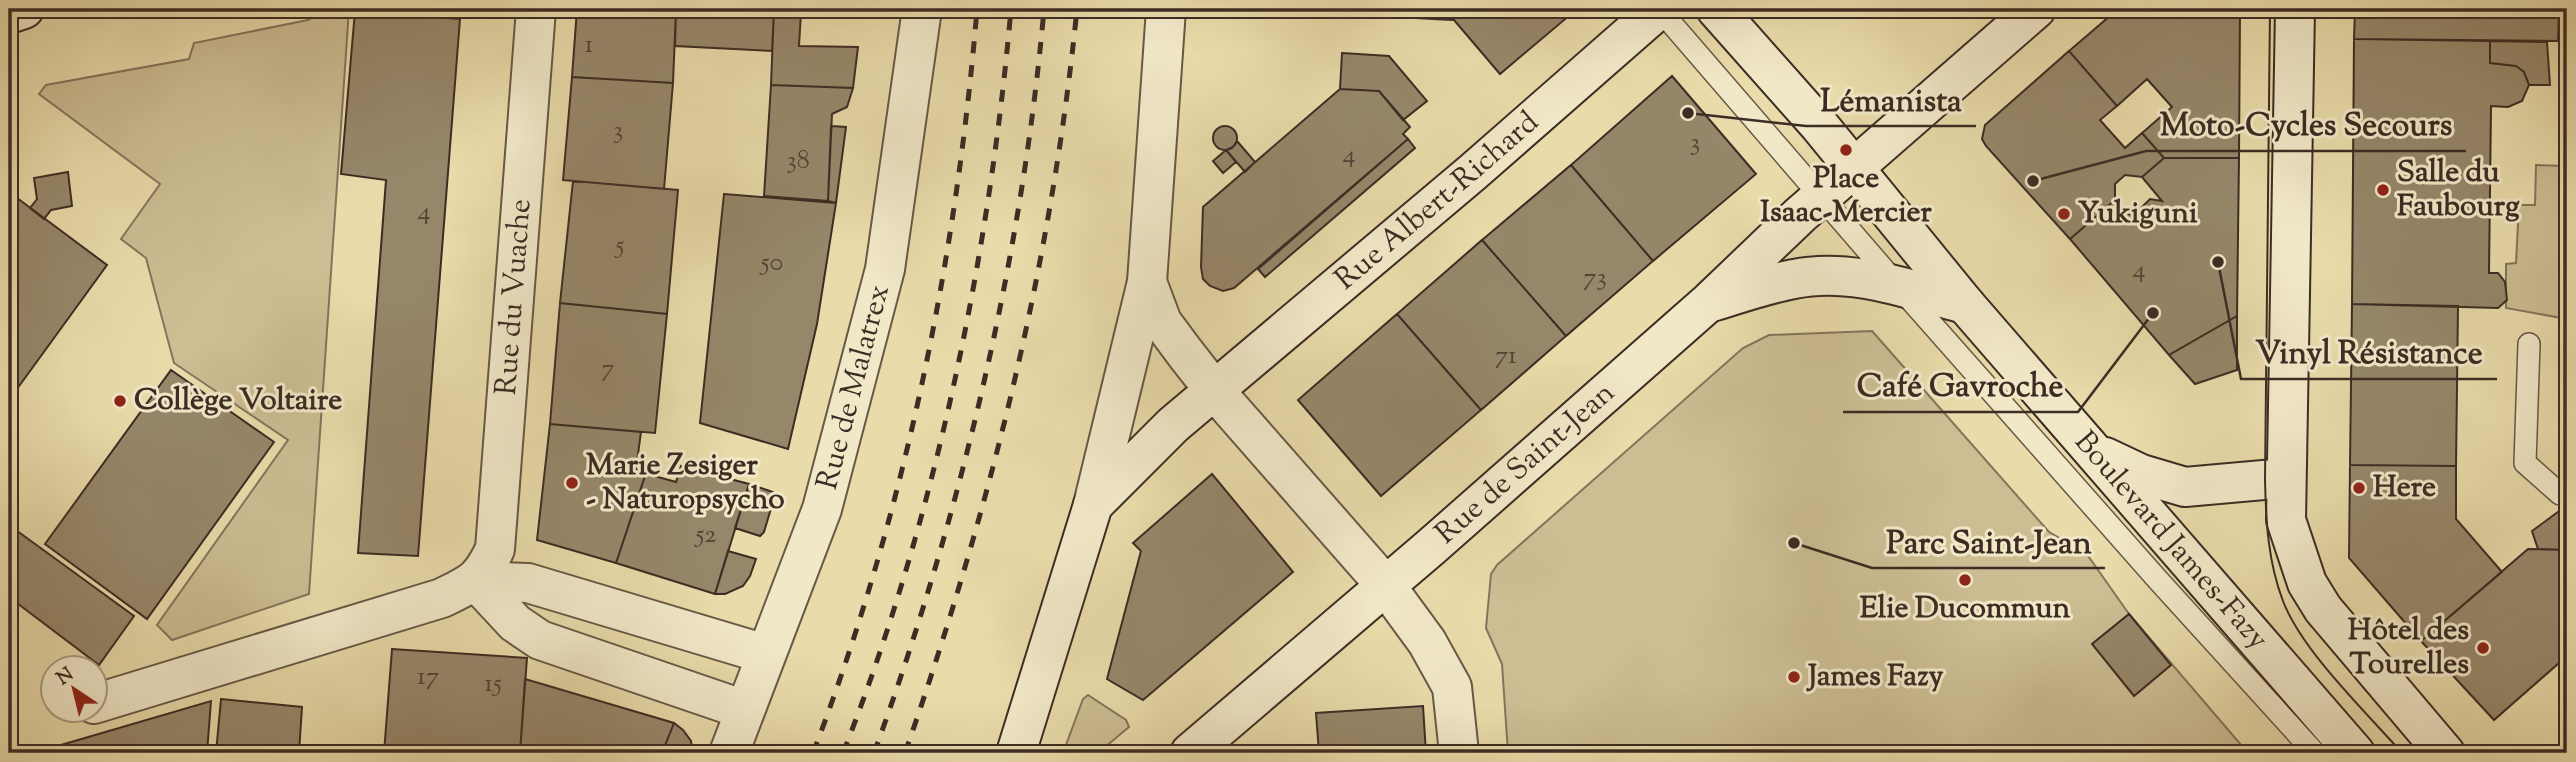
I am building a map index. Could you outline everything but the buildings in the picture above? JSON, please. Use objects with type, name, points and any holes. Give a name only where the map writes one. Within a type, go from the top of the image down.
[{"type":"main road","points":[[9,13],[24,9]]},
{"type":"main road","name":"Rue du Vuache","points":[[476,581],[495,549],[536,9]]},
{"type":"main road","name":"Rue de Malatrex","points":[[729,753],[822,509],[885,269],[922,9]]},
{"type":"main road","points":[[1016,753],[1093,505],[1147,282],[1166,9]]},
{"type":"main road","name":"Rue Albert-Richard","points":[[1093,505],[1155,442],[1214,390],[1472,172],[1659,9]]},
{"type":"main road","name":"Boulevard James-Fazy","points":[[1716,9],[1855,168],[1965,304],[2355,753]]},
{"type":"main road","points":[[1855,168],[2036,9]]},
{"type":"main road","points":[[2295,9],[2286,520],[2307,583],[2343,634],[2445,753]]},
{"type":"main road","name":"Rue de Saint-Jean","points":[[1190,753],[1386,586],[1709,302],[1822,195],[1855,168]]},
{"type":"main road","points":[[1709,302],[1795,279],[1828,276],[1869,279],[1965,304]]},
{"type":"main road","points":[[1147,282],[1162,322],[1214,390],[1386,586],[1427,642],[1452,687],[1459,753]]},
{"type":"main road","points":[[2094,452],[2141,474],[2185,487],[2286,478]]},
{"type":"main road","points":[[108,699],[442,598],[476,581],[528,583],[765,654]]},
{"type":"main road","points":[[476,581],[515,623],[540,640],[745,710]]},
{"type":"lane","points":[[1659,9],[1899,287],[2315,753]]},
{"type":"lane","points":[[2529,344],[2525,463],[2560,494]]},
{"type":"shaded area","points":[[328,9],[349,9],[309,594],[172,640],[157,625],[288,440],[174,363],[146,258],[121,239],[160,184],[39,94],[46,85],[189,59],[194,43],[308,20]]},
{"type":"shaded area","points":[[2536,165],[2567,166],[2567,319],[2506,308],[2506,264],[2516,263],[2519,205],[2535,205]]},
{"type":"shaded area","points":[[1872,331],[2049,532],[2086,553],[2129,614],[2248,753],[1508,753],[1502,664],[1486,628],[1491,574],[1497,565],[1743,348],[1769,335]]},
{"type":"shaded area","points":[[1088,695],[1126,720],[1129,727],[1098,753],[1063,753],[1083,699]]},
{"type":"tram line","points":[[2270,9],[2265,480],[2271,557],[2283,601],[2305,640],[2336,680],[2402,753]]},
{"type":"railway","points":[[813,753],[874,572],[921,387],[955,199],[977,9]]},
{"type":"railway","points":[[843,753],[876,664],[905,573],[931,481],[953,387],[988,198],[1011,9]]},
{"type":"railway","points":[[874,753],[934,573],[983,386],[1020,197],[1044,9]]},
{"type":"railway","points":[[905,753],[964,570],[1013,386],[1051,200],[1077,9]]},
{"type":"place","name":"Lémanista","points":[[1688,113]]},
{"type":"place","name":"Place Isaac-Mercier","points":[[1846,150]]},
{"type":"place","name":"Moto-Cycles Secours","points":[[2033,181]]},
{"type":"place","name":"Salle du Faubourg","points":[[2383,190]]},
{"type":"place","name":"Yukiguni","points":[[2064,214]]},
{"type":"place","name":"Vinyl Résistance","points":[[2218,262]]},
{"type":"place","name":"Café Gavroche","points":[[2153,313]]},
{"type":"place","name":"Collège Voltaire","points":[[120,401]]},
{"type":"place","name":"Marie Zesiger - Naturopsycho","points":[[572,483]]},
{"type":"place","name":"Here","points":[[2359,488]]},
{"type":"place","name":"Parc Saint-Jean","points":[[1794,543]]},
{"type":"place","name":"Elie Ducommun","points":[[1965,580]]},
{"type":"place","name":"Hôtel des Tourelles","points":[[2483,648]]},
{"type":"place","name":"James Fazy","points":[[1794,677]]}]
